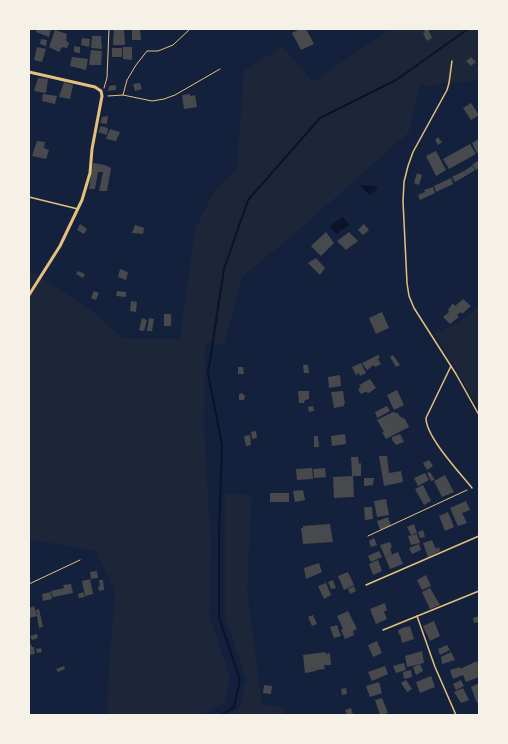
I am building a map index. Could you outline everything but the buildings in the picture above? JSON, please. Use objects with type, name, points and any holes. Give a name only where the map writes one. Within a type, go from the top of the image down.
[{"type":"street","points":[[29,72],[95,87],[101,91],[102,96],[92,149],[90,173],[78,209],[60,246],[29,295]]},
{"type":"lane","points":[[452,61],[447,90],[413,152],[404,182],[405,255],[409,296],[414,308],[451,366],[479,414]]},
{"type":"lane","points":[[29,197],[78,209]]},
{"type":"lane","points":[[451,366],[426,418],[426,425],[447,457],[472,488]]},
{"type":"lane","points":[[366,585],[479,536]]},
{"type":"lane","points":[[383,630],[479,591]]},
{"type":"lane","points":[[417,616],[435,668],[456,715]]},
{"type":"path","points":[[109,29],[107,78],[102,96],[123,95],[152,101],[164,99],[175,95],[220,69]]},
{"type":"path","points":[[123,95],[127,80],[147,51],[158,50],[173,45],[190,29]]},
{"type":"path","points":[[368,536],[472,488]]},
{"type":"path","points":[[29,584],[80,560]]},
{"type":"shaded area","points":[[390,29],[479,29],[479,80],[420,86],[409,132],[310,220],[242,277],[224,344],[205,342],[204,429],[211,546],[209,616],[230,678],[225,702],[203,715],[107,715],[115,591],[96,551],[29,539],[29,271],[87,307],[124,339],[180,339],[195,229],[215,190],[237,170],[244,71],[283,46],[313,82]]},
{"type":"shaded area","points":[[360,185],[375,186],[378,189],[369,195]]},
{"type":"shaded area","points":[[343,217],[349,225],[336,234],[330,226]]},
{"type":"shaded area","points":[[479,305],[479,410],[434,334],[464,319]]},
{"type":"shaded area","points":[[225,494],[252,495],[247,590],[262,704],[285,708],[283,715],[230,715],[238,710],[243,697],[246,677],[225,616]]},
{"type":"waterway","points":[[221,715],[234,707],[240,680],[219,618],[219,534],[222,445],[208,373],[224,269],[248,200],[320,118],[396,80],[468,29]]}]
